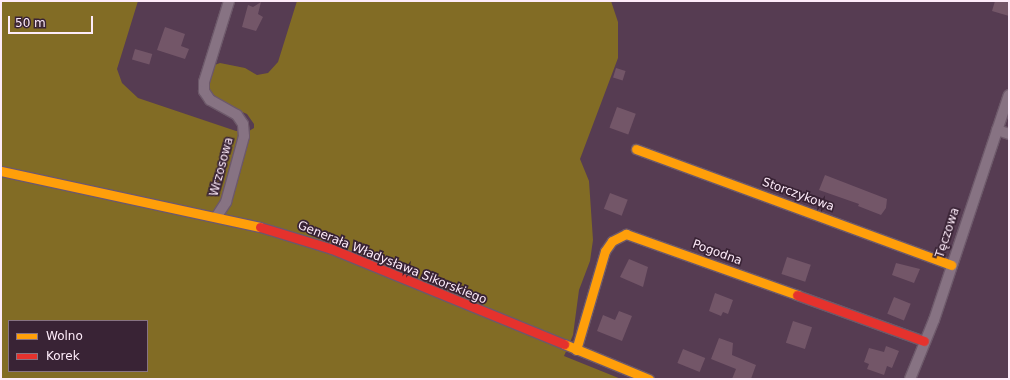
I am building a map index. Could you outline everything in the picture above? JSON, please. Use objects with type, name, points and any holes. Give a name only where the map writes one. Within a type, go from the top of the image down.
[{"type":"street","name":"Wrzosowa","points":[[217,216],[226,202],[244,136],[243,124],[237,115],[210,100],[204,91],[204,82],[229,1]]},
{"type":"street","name":"Tęczowa","points":[[910,379],[924,341],[934,320],[1009,95]]},
{"type":"street","points":[[997,130],[1009,134]]},
{"type":"street","name":"Storczykowa","points":[[636,149],[952,264]]},
{"type":"street","name":"Generała Władysława Sikorskiego","points":[[1,171],[217,216],[281,232],[332,249],[649,379]]},
{"type":"street","name":"Pogodna","points":[[576,350],[605,251],[612,241],[626,234],[924,341]]},
{"type":"shaded area","points":[[1,1],[138,1],[117,69],[122,83],[138,98],[236,131],[249,131],[254,128],[254,124],[247,114],[212,99],[208,89],[212,66],[220,63],[245,68],[257,75],[268,73],[278,62],[297,1],[611,1],[618,22],[618,58],[580,159],[589,181],[593,240],[590,261],[579,290],[573,335],[564,356],[621,379],[1,379]]},
{"type":"building","points":[[995,1],[1009,1],[1009,16],[992,11]]},
{"type":"building","points":[[261,2],[258,14],[263,17],[256,31],[242,27],[248,5],[253,7]]},
{"type":"building","points":[[165,27],[185,34],[181,46],[189,49],[185,59],[157,50]]},
{"type":"building","points":[[135,49],[152,54],[149,65],[132,60]]},
{"type":"building","points":[[616,68],[626,71],[623,80],[613,78]]},
{"type":"building","points":[[617,107],[636,114],[628,135],[609,128]]},
{"type":"building","points":[[825,175],[887,199],[886,208],[881,215],[858,206],[859,204],[819,190]]},
{"type":"building","points":[[610,193],[628,200],[622,216],[604,209]]},
{"type":"building","points":[[787,257],[811,265],[805,282],[781,274]]},
{"type":"building","points":[[629,259],[648,267],[643,287],[620,277]]},
{"type":"building","points":[[896,263],[920,269],[914,283],[892,275]]},
{"type":"building","points":[[715,293],[733,300],[728,314],[723,312],[721,316],[709,311]]},
{"type":"building","points":[[894,297],[911,304],[904,320],[887,314]]},
{"type":"building","points":[[619,311],[632,316],[622,341],[597,331],[603,315],[615,320]]},
{"type":"building","points":[[793,321],[812,327],[805,349],[786,343]]},
{"type":"building","points":[[719,338],[733,343],[732,355],[756,365],[751,379],[732,379],[736,369],[711,359]]},
{"type":"building","points":[[886,346],[899,351],[892,368],[887,366],[884,375],[867,369],[869,364],[864,362],[869,348],[884,352]]},
{"type":"building","points":[[683,349],[705,358],[700,372],[677,363]]},
{"type":"traffic: slow","points":[[636,149],[951,265]]},
{"type":"traffic: slow","points":[[1,171],[260,227]]},
{"type":"traffic: slow","points":[[576,350],[605,251],[612,241],[626,234],[797,295]]},
{"type":"traffic: slow","points":[[564,344],[649,379]]},
{"type":"traffic: jam","points":[[260,227],[332,249],[564,344]]},
{"type":"traffic: jam","points":[[797,295],[924,341]]}]
